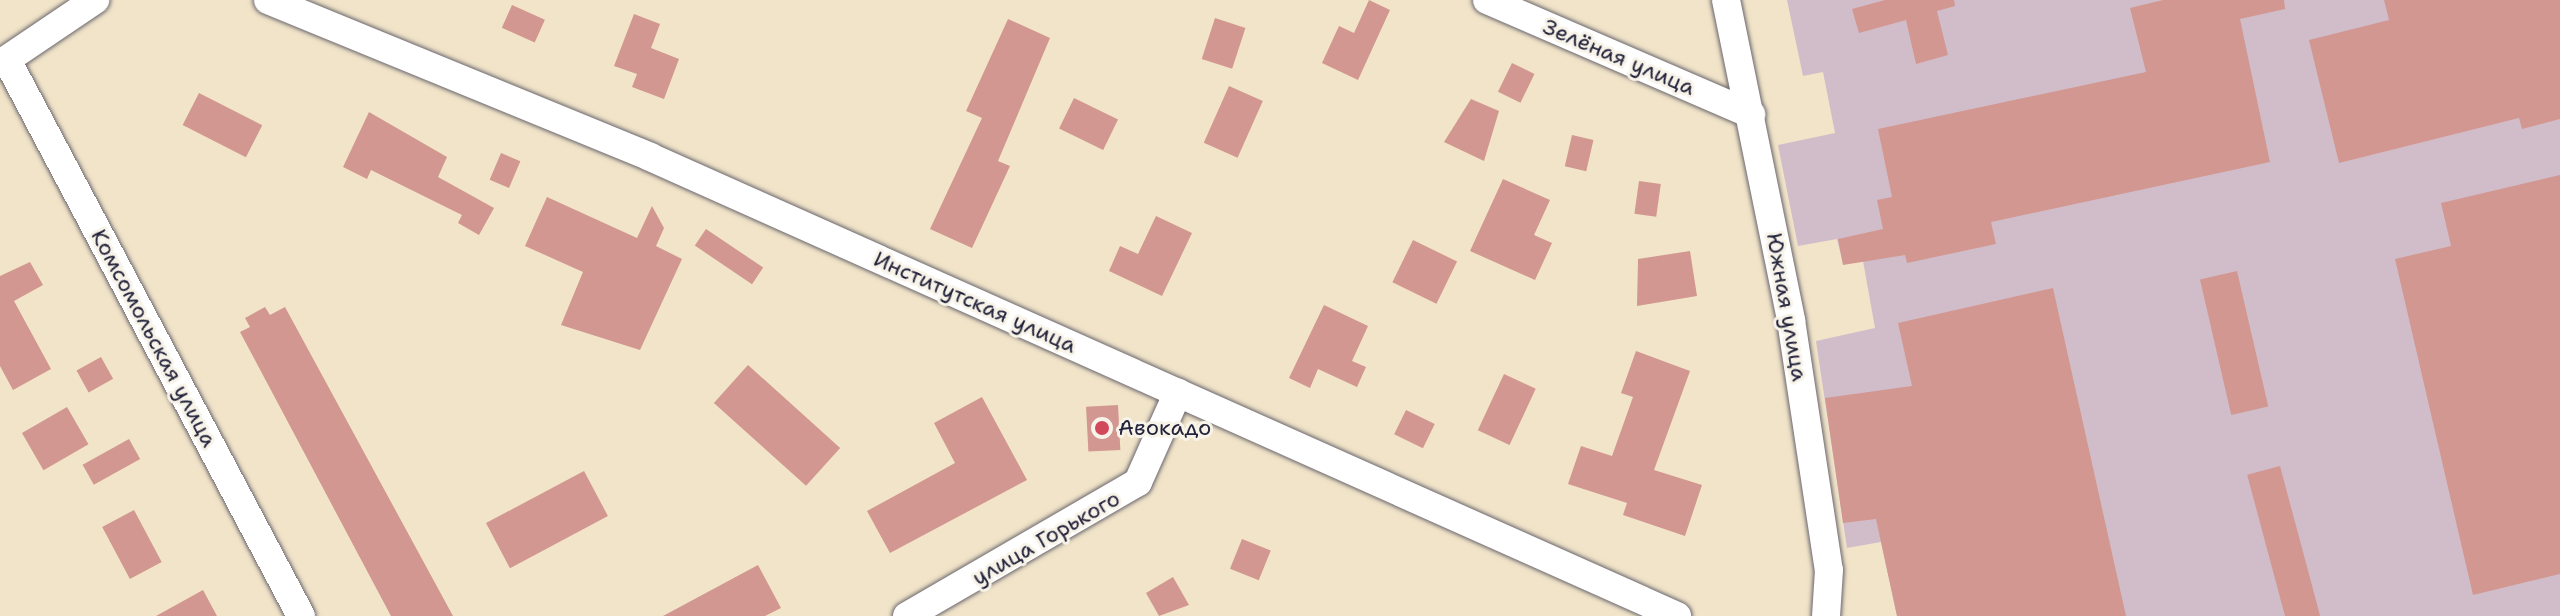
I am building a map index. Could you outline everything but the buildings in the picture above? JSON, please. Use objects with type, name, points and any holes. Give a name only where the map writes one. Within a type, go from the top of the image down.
[{"type":"street","points":[[4,62],[95,0]]},
{"type":"street","name":"Институтская улица","points":[[268,0],[650,157],[1677,616]]},
{"type":"street","name":"Зелёная улица","points":[[1487,0],[1751,114]]},
{"type":"street","name":"Южная улица","points":[[1726,0],[1751,114],[1824,539],[1826,616]]},
{"type":"street","name":"Комсомольская улица","points":[[4,62],[301,616]]},
{"type":"street","name":"улица Горького","points":[[907,616],[1138,482],[1178,392]]},
{"type":"shaded area","points":[[1787,0],[2560,0],[2560,616],[1897,616],[1881,542],[1847,548],[1816,341],[1875,328],[1863,261],[1843,264],[1837,239],[1798,246],[1778,145],[1835,133],[1823,72],[1803,76]]},
{"type":"place","name":"Авокадо","points":[[1102,428]]}]
